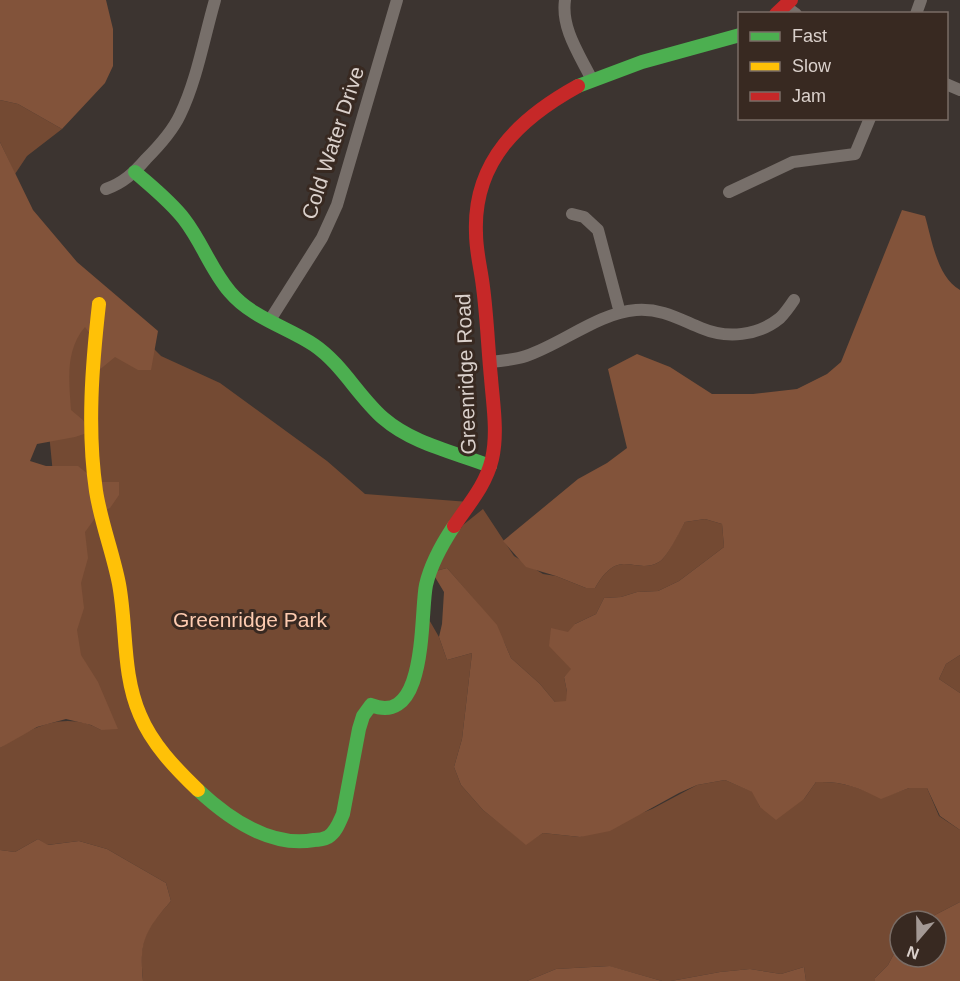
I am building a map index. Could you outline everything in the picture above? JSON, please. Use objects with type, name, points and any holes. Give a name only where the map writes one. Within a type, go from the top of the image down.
[{"type":"street","points":[[106,189],[120,184],[135,172],[164,140],[179,117],[190,91],[215,0]]},
{"type":"street","name":"Cold Water Drive","points":[[270,320],[322,238],[338,205],[397,0]]},
{"type":"street","points":[[565,0],[563,11],[567,26],[576,51],[591,78]]},
{"type":"street","name":"Greenridge Road","points":[[99,304],[91,366],[90,413],[96,491],[121,596],[131,680],[139,712],[148,731],[161,749],[192,784],[226,814],[248,828],[276,840],[303,843],[328,837],[342,822],[353,756],[363,716],[371,705],[382,710],[394,708],[405,696],[413,682],[419,662],[425,586],[430,571],[449,532],[481,490],[490,466],[494,442],[489,362],[483,281],[475,230],[480,192],[498,151],[519,126],[552,101],[591,78],[738,36]]},
{"type":"street","points":[[729,192],[793,162],[855,154],[869,120]]},
{"type":"street","points":[[135,172],[166,199],[185,220],[220,280],[244,306],[324,352],[347,376],[372,408],[395,427],[421,441],[490,466]]},
{"type":"street","points":[[572,214],[584,217],[598,230],[620,313]]},
{"type":"street","points":[[489,362],[527,356],[620,313],[654,310],[670,314],[713,332],[742,334],[752,332],[781,317],[794,300]]},
{"type":"green space","points":[[0,100],[18,104],[62,129],[27,156],[15,174],[0,142]]},
{"type":"green space","name":"Greenridge Park","points":[[63,321],[138,333],[161,356],[220,383],[327,461],[365,494],[469,502],[420,604],[439,637],[447,660],[472,653],[462,739],[454,767],[461,785],[483,810],[526,844],[543,833],[580,837],[652,809],[697,785],[725,780],[753,792],[760,807],[804,799],[816,782],[850,786],[881,798],[909,788],[927,788],[939,816],[960,830],[960,902],[947,909],[888,909],[888,965],[875,978],[875,981],[806,981],[804,967],[781,974],[750,969],[662,981],[609,966],[556,969],[527,981],[143,981],[142,955],[145,937],[155,920],[171,901],[166,883],[107,849],[79,841],[47,845],[38,839],[15,852],[0,850],[0,748],[37,728],[62,721],[88,724],[101,730],[68,628],[49,433]]},
{"type":"green space","points":[[483,509],[514,556],[543,574],[556,576],[586,588],[595,588],[604,575],[620,565],[642,566],[662,560],[685,522],[705,519],[722,524],[724,547],[679,581],[658,591],[604,598],[596,614],[575,624],[571,670],[564,677],[567,702],[555,702],[540,684],[511,658],[504,642],[478,604],[447,568],[432,572],[463,525]]},
{"type":"green space","points":[[960,655],[960,693],[939,679],[946,664]]},
{"type":"shaded area","points":[[0,0],[106,0],[113,29],[113,66],[105,83],[62,129],[18,104],[0,100]]},
{"type":"shaded area","points":[[0,142],[33,210],[77,262],[158,331],[151,370],[138,370],[115,357],[98,371],[95,341],[85,327],[71,356],[71,410],[83,420],[90,432],[37,444],[30,461],[46,466],[78,466],[98,482],[119,482],[119,495],[110,508],[99,513],[85,532],[88,558],[81,583],[84,608],[77,630],[81,655],[98,682],[118,729],[101,730],[66,719],[37,727],[0,748]]},
{"type":"shaded area","points":[[902,210],[925,216],[941,267],[952,284],[960,290],[960,655],[946,664],[939,679],[960,693],[960,830],[940,816],[927,788],[909,788],[881,799],[850,786],[816,782],[804,799],[776,820],[760,807],[752,792],[725,780],[697,785],[610,831],[580,837],[543,833],[526,845],[483,810],[461,785],[454,767],[462,739],[472,653],[447,660],[439,637],[444,592],[432,572],[447,568],[497,625],[511,658],[540,684],[555,702],[566,701],[564,677],[571,669],[549,646],[551,628],[568,632],[575,624],[596,614],[604,598],[658,591],[679,581],[724,547],[722,524],[705,519],[685,522],[669,550],[659,562],[642,566],[620,565],[604,575],[595,588],[586,588],[526,567],[503,541],[578,479],[607,463],[627,448],[608,369],[637,354],[670,367],[712,394],[753,394],[797,389],[827,374],[841,362]]},
{"type":"shaded area","points":[[38,839],[48,845],[79,841],[107,849],[166,883],[171,901],[146,937],[142,956],[143,981],[0,981],[0,850],[15,852]]},
{"type":"shaded area","points":[[960,902],[960,981],[875,981],[875,978],[888,965],[888,969],[948,969],[947,909]]},
{"type":"shaded area","points":[[610,966],[662,981],[527,981],[556,969]]},
{"type":"shaded area","points":[[804,967],[806,981],[671,981],[750,969],[781,974]]},
{"type":"traffic: fast","points":[[578,86],[642,62],[738,36]]},
{"type":"traffic: fast","points":[[135,172],[167,200],[184,219],[217,275],[239,301],[324,353],[374,409],[395,427],[421,441],[490,466]]},
{"type":"traffic: fast","points":[[198,790],[237,821],[266,835],[282,840],[298,841],[323,839],[333,833],[343,814],[363,716],[371,705],[389,708],[403,700],[412,685],[418,664],[428,577],[437,554],[454,526]]},
{"type":"traffic: slow","points":[[99,304],[92,398],[93,468],[98,503],[119,584],[130,683],[140,715],[151,736],[198,790]]},
{"type":"traffic: jam","points":[[778,12],[791,0]]},
{"type":"traffic: jam","points":[[454,526],[485,477],[492,459],[495,439],[486,310],[476,240],[477,207],[483,184],[504,144],[519,128],[537,112],[578,86]]}]
